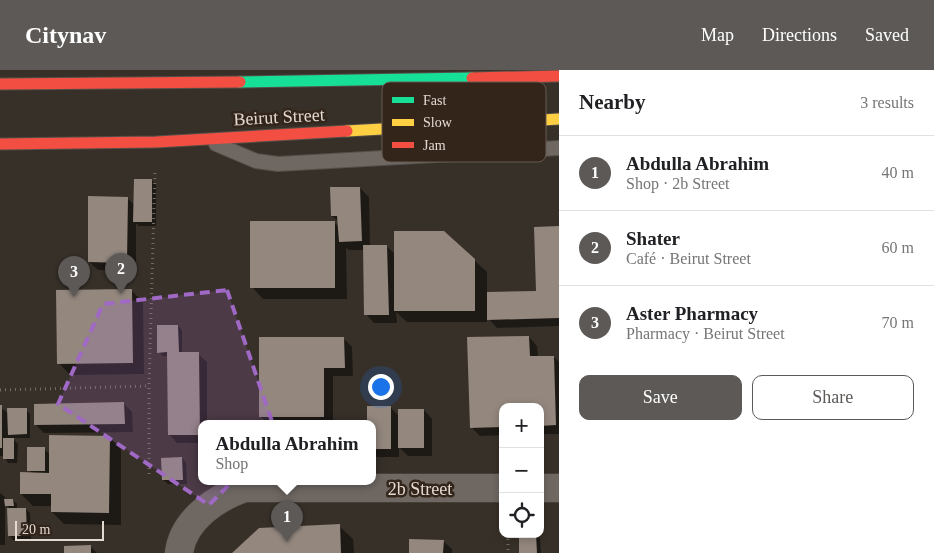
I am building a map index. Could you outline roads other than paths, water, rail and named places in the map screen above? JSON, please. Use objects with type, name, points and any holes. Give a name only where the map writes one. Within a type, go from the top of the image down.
[{"type":"main road","name":"Beirut Street","points":[[0,84],[206,84],[559,76]]},
{"type":"main road","name":"Beirut Street","points":[[546,120],[559,119]]},
{"type":"main road","name":"Beirut Street","points":[[0,144],[156,142],[382,128]]},
{"type":"street","name":"2b Street","points":[[179,553],[189,529],[205,510],[218,500],[244,488],[499,488]]},
{"type":"street","points":[[544,488],[559,488]]},
{"type":"street","name":"2b Street","points":[[188,553],[202,531],[223,510],[247,497],[277,489]]},
{"type":"lane","points":[[204,138],[256,161],[272,163],[382,157]]},
{"type":"lane","points":[[546,149],[559,148]]},
{"type":"place","name":"Shater","points":[[121,294]]},
{"type":"place","name":"Aster Pharmacy","points":[[74,297]]},
{"type":"place","name":"Abdulla Abrahim","points":[[287,542]]}]
